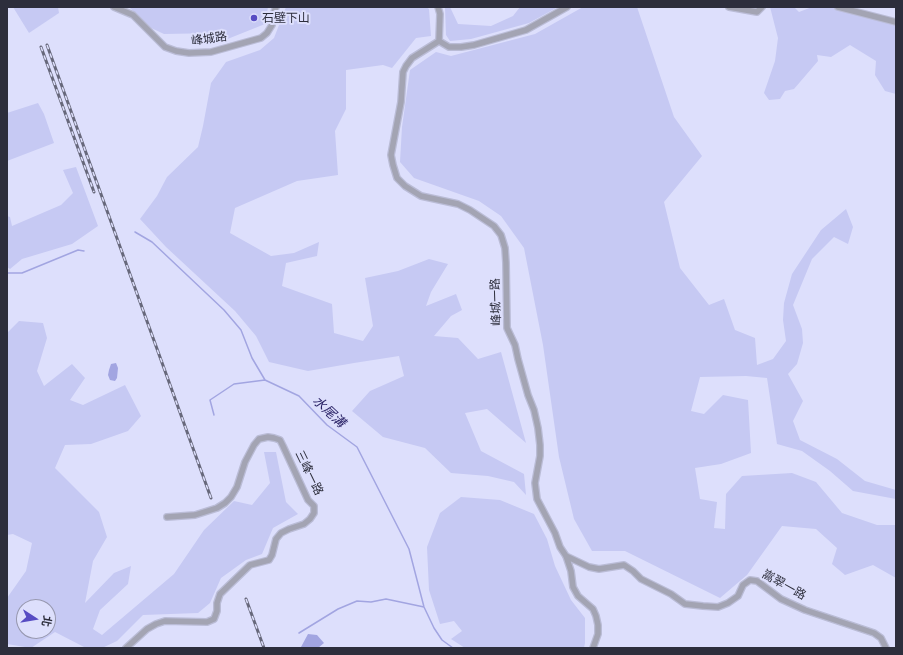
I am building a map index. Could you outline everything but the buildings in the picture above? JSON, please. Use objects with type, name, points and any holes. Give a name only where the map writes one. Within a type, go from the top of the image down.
[{"type":"street","name":"峰城路","points":[[114,7],[133,15],[165,47],[176,51],[189,53],[211,52],[260,38],[267,33],[272,25],[276,7]]},
{"type":"street","points":[[438,7],[440,14],[440,41],[449,47],[474,45],[526,30],[567,7]]},
{"type":"street","points":[[729,7],[757,12],[762,7]]},
{"type":"street","points":[[838,7],[896,22]]},
{"type":"street","name":"峰城一路","points":[[440,41],[412,58],[403,72],[401,102],[391,155],[392,165],[397,178],[410,190],[421,196],[458,204],[494,226],[501,235],[505,248],[506,263],[507,328],[515,345],[538,428],[540,445],[535,483],[537,499],[555,533],[560,547],[566,556],[571,572],[573,587],[578,596],[593,609],[596,616],[598,634],[593,648]]},
{"type":"street","name":"三峰一路","points":[[126,648],[147,629],[165,621],[207,622],[214,619],[220,594],[250,565],[269,560],[272,555],[276,539],[281,533],[304,524],[310,519],[314,513],[314,506],[308,500],[280,440],[268,437],[259,439],[254,444],[245,462],[237,487],[225,503],[217,508],[195,515],[167,517]]},
{"type":"street","name":"嵩翠一路","points":[[566,556],[589,567],[599,569],[624,566],[633,571],[641,579],[671,594],[685,604],[718,607],[728,603],[738,596],[743,585],[750,580],[758,582],[781,599],[805,610],[874,633],[882,638],[886,648]]},
{"type":"shaded area","points":[[13,7],[58,7],[59,13],[29,33]]},
{"type":"shaded area","points":[[129,7],[268,7],[265,24],[225,40],[219,33],[164,34],[149,27]]},
{"type":"shaded area","points":[[286,7],[426,7],[429,9],[431,36],[416,38],[392,68],[383,65],[346,70],[346,109],[335,131],[338,175],[297,181],[235,208],[230,233],[271,256],[294,253],[319,242],[317,256],[286,263],[282,286],[332,304],[334,333],[363,341],[373,326],[365,278],[398,271],[429,259],[448,264],[431,292],[426,306],[456,294],[462,310],[451,316],[434,336],[458,338],[478,359],[501,352],[526,443],[487,409],[465,413],[481,451],[524,474],[526,495],[514,482],[488,476],[451,473],[425,448],[383,437],[352,411],[370,391],[404,376],[399,356],[308,371],[269,362],[256,336],[235,311],[166,247],[140,219],[157,196],[167,177],[198,147],[211,83],[226,62],[260,50],[274,38]]},
{"type":"shaded area","points":[[445,7],[450,7],[458,24],[491,26],[513,16],[520,7],[558,7],[529,23],[471,39],[450,41],[446,35]]},
{"type":"shaded area","points":[[583,7],[637,7],[674,117],[702,156],[664,202],[680,268],[709,305],[724,299],[735,330],[755,338],[757,365],[773,359],[786,341],[783,320],[784,303],[792,274],[821,230],[846,209],[853,227],[848,244],[834,237],[812,259],[793,305],[802,329],[803,343],[797,364],[788,374],[803,401],[793,421],[800,440],[837,459],[865,481],[896,490],[896,499],[853,491],[830,471],[802,451],[777,444],[767,378],[746,376],[700,377],[691,411],[704,414],[723,395],[748,400],[751,453],[721,464],[695,468],[700,499],[717,502],[714,528],[725,529],[726,494],[742,476],[792,473],[816,482],[842,513],[877,525],[896,525],[896,578],[873,565],[845,575],[832,564],[837,548],[816,529],[782,526],[747,575],[720,598],[625,551],[592,551],[574,519],[559,457],[543,345],[524,248],[501,216],[479,201],[414,178],[400,162],[402,127],[410,70],[436,52],[451,56],[535,34]]},
{"type":"shaded area","points":[[770,7],[794,7],[799,12],[812,7],[840,7],[896,25],[896,94],[885,91],[875,75],[876,61],[850,45],[831,57],[817,55],[818,61],[794,89],[785,91],[780,99],[769,100],[764,93],[775,61],[778,38]]},
{"type":"shaded area","points":[[38,103],[44,114],[54,143],[7,161],[7,113]]},
{"type":"shaded area","points":[[76,167],[98,226],[72,244],[22,259],[10,269],[7,267],[7,216],[10,217],[12,226],[61,205],[73,193],[63,170]]},
{"type":"shaded area","points":[[19,321],[43,323],[47,338],[37,371],[44,386],[72,364],[85,378],[70,400],[83,405],[125,385],[141,416],[128,431],[91,444],[65,445],[55,468],[99,512],[107,537],[93,561],[85,603],[114,573],[131,566],[128,584],[100,610],[93,629],[102,635],[174,574],[204,530],[234,501],[252,505],[270,483],[264,452],[276,452],[286,502],[298,514],[273,528],[262,554],[246,560],[221,578],[210,603],[198,613],[143,615],[117,641],[102,648],[86,648],[56,633],[56,599],[16,599],[16,639],[44,639],[31,648],[7,644],[7,598],[26,571],[32,543],[13,534],[7,535],[7,333]]},
{"type":"shaded area","points":[[116,363],[118,368],[117,378],[115,381],[110,380],[108,375],[111,364]]},
{"type":"shaded area","points":[[461,497],[500,500],[534,514],[547,539],[555,566],[571,600],[585,618],[584,648],[465,648],[451,639],[462,631],[454,621],[440,624],[429,590],[427,547],[440,513]]},
{"type":"shaded area","points":[[308,634],[317,635],[324,643],[318,648],[301,647]]},
{"type":"waterway","name":"水尾溝","points":[[135,232],[152,242],[224,310],[241,330],[252,358],[265,380],[299,396],[327,425],[357,447],[409,549],[424,607],[434,628],[442,640],[453,648]]},
{"type":"waterway","name":"水尾溝","points":[[7,273],[22,273],[78,250],[84,251]]},
{"type":"waterway","points":[[214,415],[210,400],[234,384],[265,380]]},
{"type":"waterway","points":[[299,633],[338,609],[357,601],[371,602],[386,599],[424,607]]},
{"type":"railway","points":[[47,45],[211,498]]},
{"type":"railway","points":[[41,47],[94,192]]},
{"type":"railway","points":[[246,599],[264,648]]},
{"type":"place","name":"石壁下山","points":[[254,18]]}]
